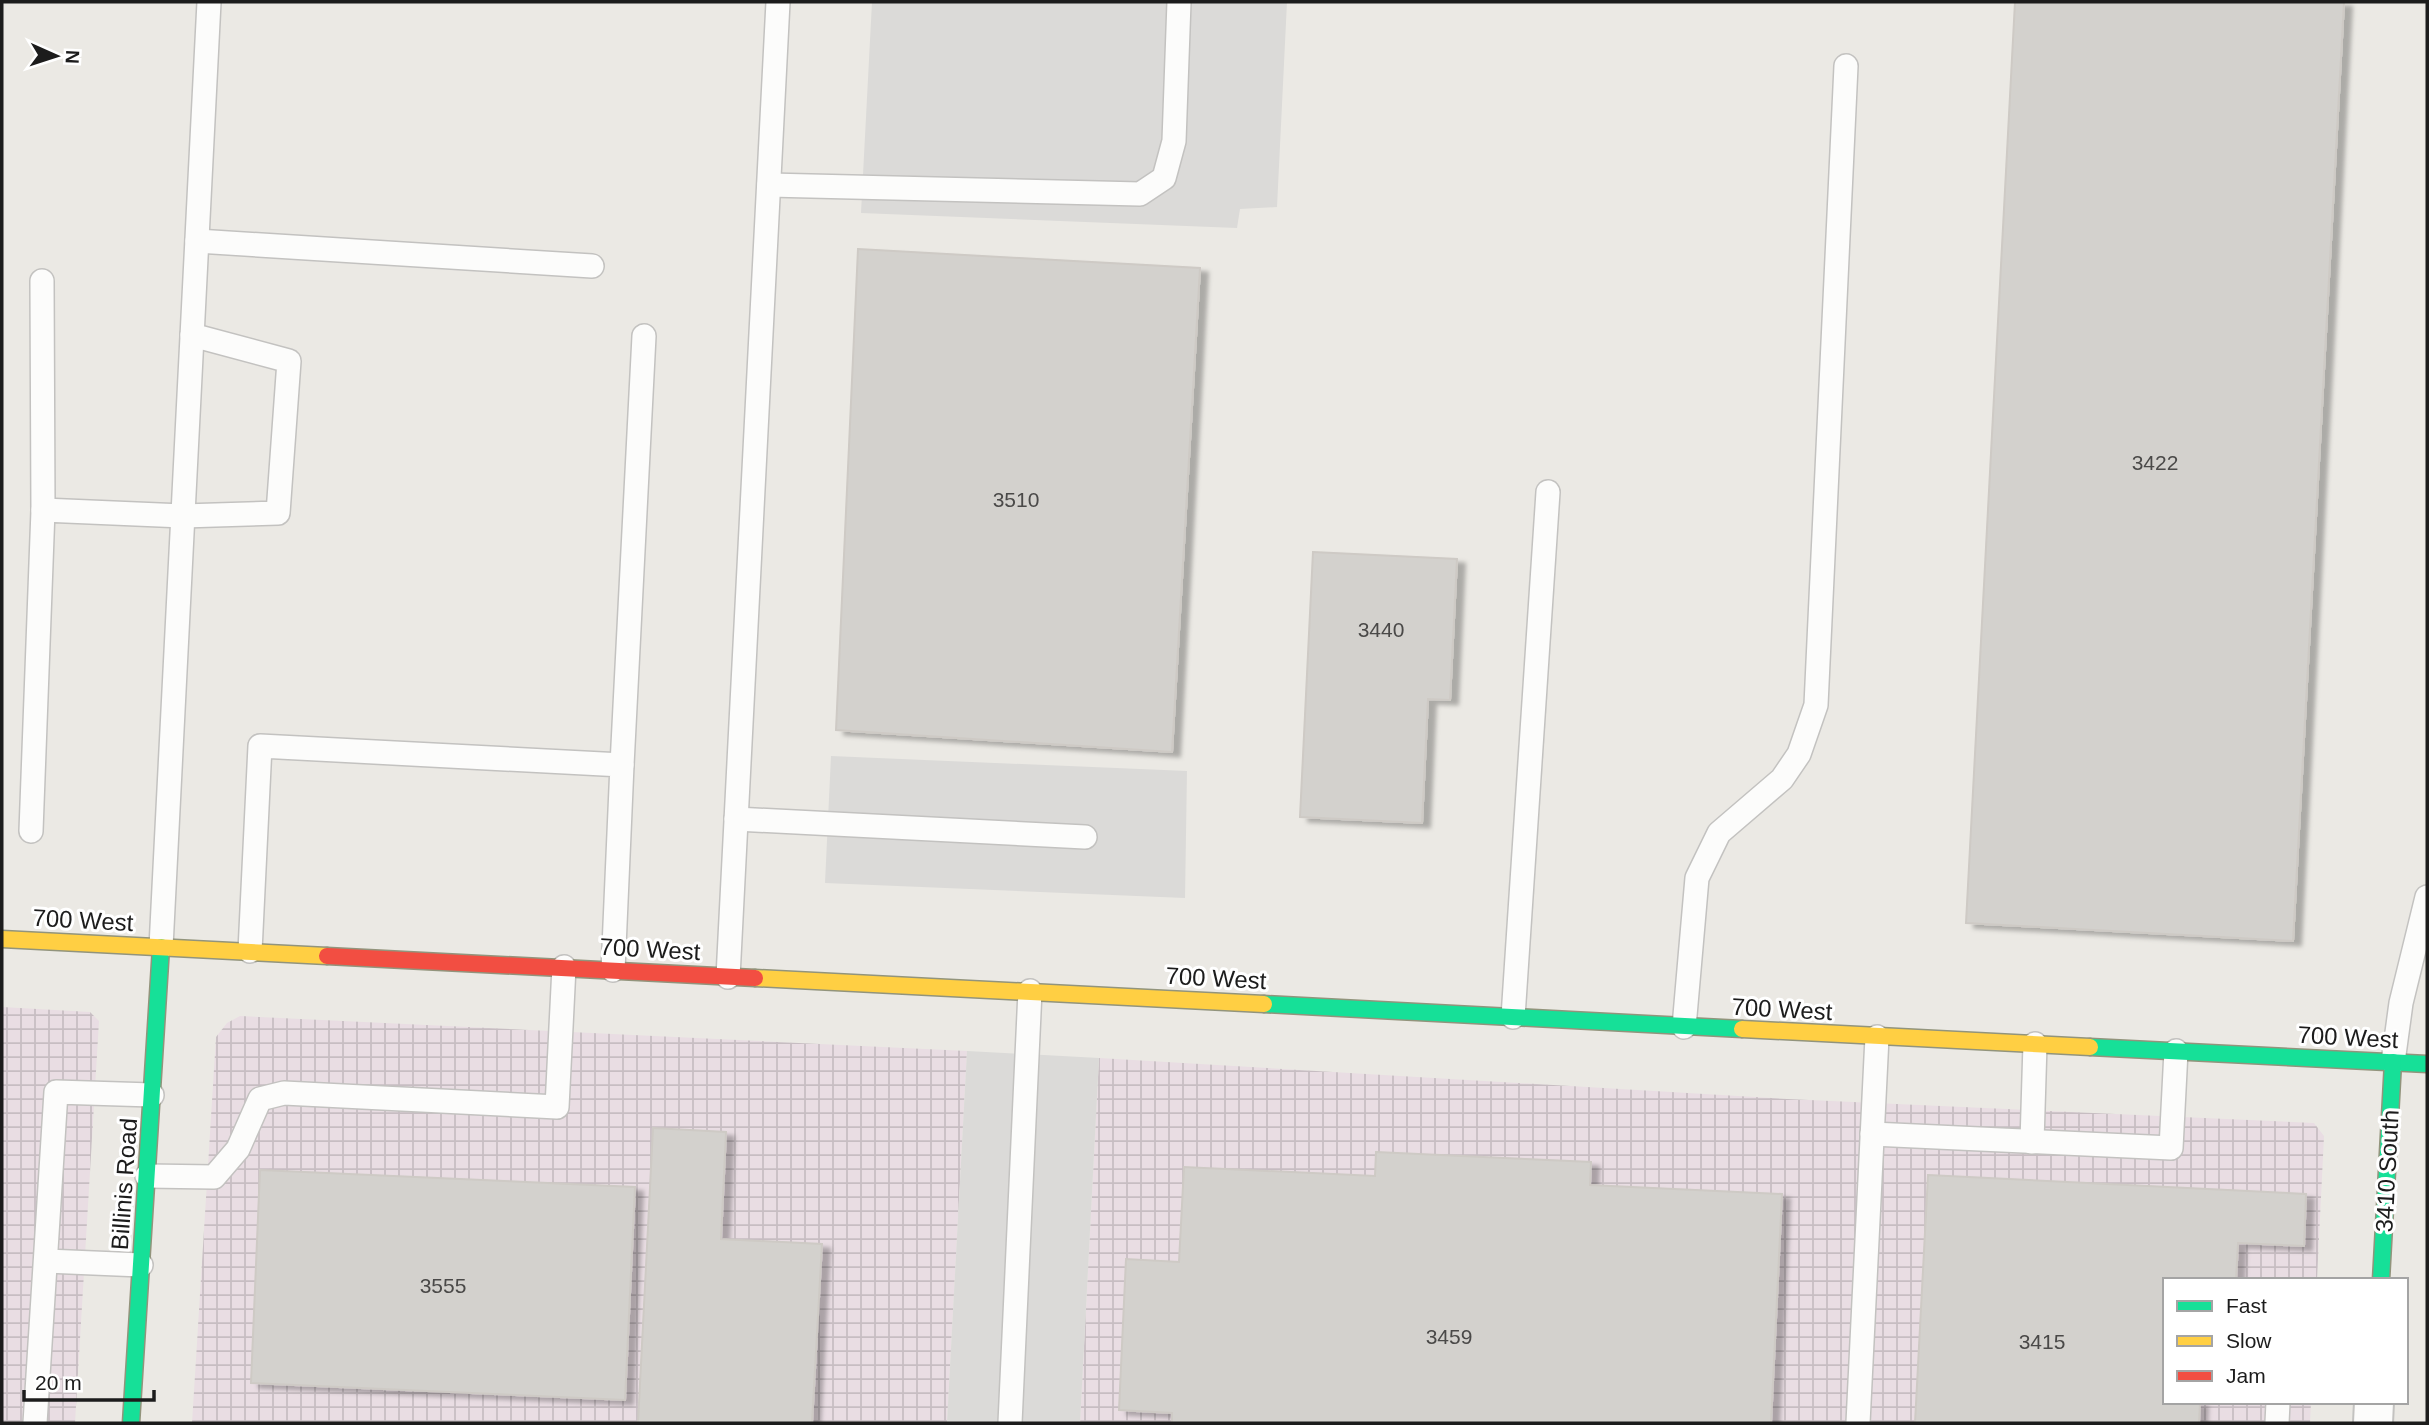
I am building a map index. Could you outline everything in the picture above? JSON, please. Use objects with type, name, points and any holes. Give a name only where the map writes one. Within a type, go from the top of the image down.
[{"type":"street","name":"700 West","points":[[2,939],[2427,1064]]},
{"type":"street","name":"Billinis Road","points":[[131,1423],[161,947]]},
{"type":"street","name":"3410 South","points":[[2381,1278],[2393,1062]]},
{"type":"street","points":[[2373,1423],[2374,1404]]},
{"type":"lane","points":[[161,947],[209,2]]},
{"type":"lane","points":[[728,976],[778,2]]},
{"type":"lane","points":[[769,185],[1140,194],[1164,178],[1174,141],[1179,2]]},
{"type":"lane","points":[[1685,1027],[1697,878],[1719,832],[1782,779],[1799,754],[1816,705],[1846,66]]},
{"type":"lane","points":[[197,241],[592,265]]},
{"type":"lane","points":[[31,831],[43,510],[42,281]]},
{"type":"lane","points":[[43,510],[183,516],[278,513],[289,361],[192,335]]},
{"type":"lane","points":[[613,971],[643,336]]},
{"type":"lane","points":[[1513,1017],[1548,492]]},
{"type":"lane","points":[[250,951],[260,746],[622,765]]},
{"type":"lane","points":[[736,819],[1085,836]]},
{"type":"lane","points":[[2393,1062],[2401,1003],[2427,897]]},
{"type":"lane","points":[[147,1177],[214,1177],[238,1149],[260,1099],[284,1093],[557,1107],[564,967]]},
{"type":"lane","points":[[1010,1423],[1030,991]]},
{"type":"lane","points":[[1858,1423],[1877,1037]]},
{"type":"lane","points":[[2032,1142],[2035,1044]]},
{"type":"lane","points":[[1872,1135],[2171,1149],[2176,1051]]},
{"type":"lane","points":[[36,1423],[56,1092],[152,1095]]},
{"type":"lane","points":[[46,1261],[141,1265]]},
{"type":"lane","points":[[2277,1423],[2278,1404]]},
{"type":"shaded area","points":[[872,2],[1287,2],[1277,207],[1240,209],[1237,228],[861,213]]},
{"type":"shaded area","points":[[831,756],[1187,771],[1185,898],[825,883]]},
{"type":"shaded area","points":[[2,1007],[90,1012],[99,1021],[75,1423],[2,1423]]},
{"type":"shaded area","points":[[240,1016],[967,1051],[947,1423],[192,1423],[216,1037],[227,1023]]},
{"type":"shaded area","points":[[967,1051],[1099,1058],[1080,1423],[947,1423]]},
{"type":"shaded area","points":[[1099,1058],[1787,1099],[2314,1123],[2324,1136],[2317,1278],[2163,1278],[2163,1404],[2311,1404],[2310,1423],[1080,1423]]},
{"type":"building","points":[[2015,2],[2344,2],[2293,941],[1966,923]]},
{"type":"building","points":[[858,249],[1200,268],[1172,752],[836,730]]},
{"type":"building","points":[[1313,552],[1457,559],[1450,700],[1428,699],[1422,823],[1300,817]]},
{"type":"building","points":[[653,1128],[726,1132],[721,1239],[822,1244],[812,1423],[638,1423]]},
{"type":"building","points":[[1376,1152],[1591,1162],[1590,1185],[1782,1194],[1771,1423],[1172,1423],[1172,1413],[1119,1410],[1126,1259],[1179,1262],[1184,1167],[1375,1176]]},
{"type":"building","points":[[260,1170],[635,1187],[625,1400],[251,1383]]},
{"type":"building","points":[[1928,1175],[2306,1194],[2304,1246],[2238,1243],[2236,1278],[2163,1278],[2163,1404],[2200,1404],[2199,1423],[1915,1423]]},
{"type":"traffic: fast","points":[[131,1423],[161,947]]},
{"type":"traffic: fast","points":[[1264,1004],[1742,1029]]},
{"type":"traffic: fast","points":[[2090,1047],[2427,1064]]},
{"type":"traffic: fast","points":[[2381,1278],[2393,1062]]},
{"type":"traffic: slow","points":[[2,939],[327,956]]},
{"type":"traffic: slow","points":[[755,978],[1264,1004]]},
{"type":"traffic: slow","points":[[1742,1029],[2090,1047]]},
{"type":"traffic: jam","points":[[327,956],[755,978]]}]
